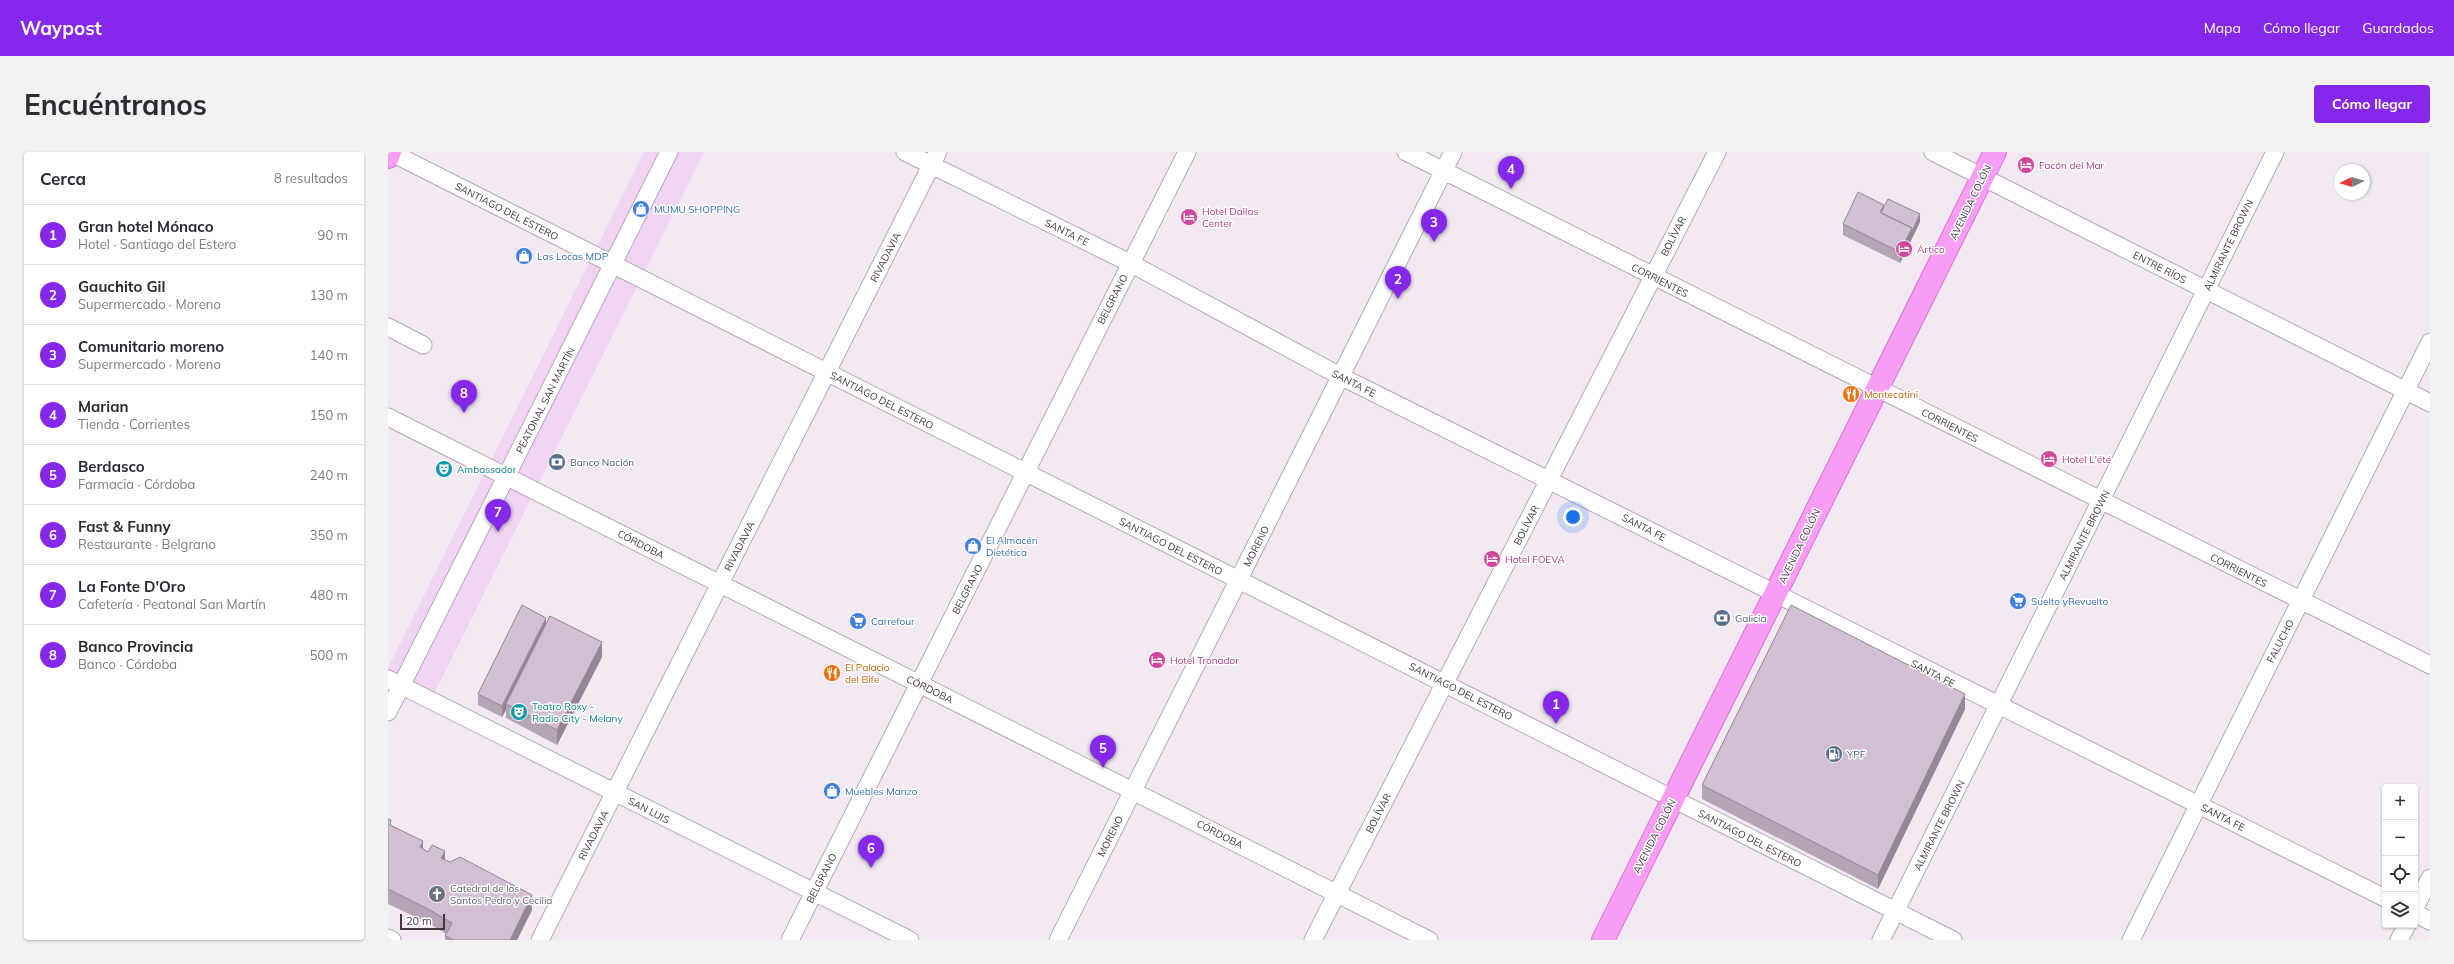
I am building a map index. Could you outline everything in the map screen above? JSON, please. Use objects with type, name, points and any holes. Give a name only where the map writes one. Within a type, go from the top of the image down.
[{"type":"main road","points":[[388,157],[390,152]]},
{"type":"main road","name":"AVENIDA COLÓN","points":[[1602,940],[1776,594],[1995,152]]},
{"type":"street","name":"SANTIAGO DEL ESTERO","points":[[390,152],[1953,940]]},
{"type":"street","name":"PEATONAL SAN MARTÍN","points":[[388,712],[395,682],[506,476],[669,152]]},
{"type":"street","name":"SANTA FE","points":[[905,152],[935,159],[1340,376],[2382,897]]},
{"type":"street","name":"BELGRANO","points":[[790,940],[1186,152]]},
{"type":"street","name":"CORRIENTES","points":[[1406,152],[2430,665]]},
{"type":"street","name":"MORENO","points":[[1058,940],[1453,152]]},
{"type":"street","name":"BOLÍVAR","points":[[1312,940],[1717,152]]},
{"type":"street","name":"ENTRE RÍOS","points":[[1933,152],[2430,403]]},
{"type":"street","name":"ALMIRANTE BROWN","points":[[1881,940],[2274,152]]},
{"type":"street","name":"RIVADAVIA","points":[[540,940],[935,159]]},
{"type":"street","points":[[388,327],[423,345]]},
{"type":"street","name":"FALUCHO","points":[[2131,940],[2430,342]]},
{"type":"street","name":"CÓRDOBA","points":[[388,417],[1429,940]]},
{"type":"street","name":"SAN LUIS","points":[[395,682],[910,940]]},
{"type":"street","points":[[2418,902],[2430,878]]},
{"type":"street","points":[[2418,915],[2430,921]]},
{"type":"street","points":[[2399,940],[2405,928]]},
{"type":"street","points":[[388,938],[392,940]]},
{"type":"shaded area","points":[[644,152],[704,152],[431,700],[388,679],[388,668]]},
{"type":"building","points":[[1858,192],[1884,205],[1880,212],[1912,228],[1900,252],[1843,224]]},
{"type":"building","points":[[1888,199],[1920,214],[1912,231],[1912,228],[1881,213]]},
{"type":"building","points":[[522,605],[546,618],[502,706],[478,694]]},
{"type":"building","name":"YPF","points":[[1791,605],[1965,694],[1878,875],[1702,785]]},
{"type":"building","points":[[550,616],[602,642],[557,730],[506,704]]},
{"type":"building","points":[[388,819],[391,820],[390,825],[423,841],[420,847],[428,852],[432,845],[445,851],[441,858],[450,862],[460,857],[532,895],[510,940],[454,940],[445,936],[452,923],[388,889]]},
{"type":"place","name":"Facón del Mar","points":[[2026,165]]},
{"type":"place","name":"Marian","points":[[1511,189]]},
{"type":"place","name":"MUMU SHOPPING","points":[[641,209]]},
{"type":"place","name":"Hotel Dallas Center","points":[[1189,217]]},
{"type":"place","name":"Comunitario moreno","points":[[1434,242]]},
{"type":"place","name":"Ártico","points":[[1904,249]]},
{"type":"place","name":"Las Locas MDP","points":[[524,256]]},
{"type":"place","name":"Gauchito Gil","points":[[1398,299]]},
{"type":"place","name":"Montecatini","points":[[1851,394]]},
{"type":"place","name":"Banco Provincia","points":[[464,413]]},
{"type":"place","name":"Hotel L'été","points":[[2049,459]]},
{"type":"place","name":"Banco Nación","points":[[557,462]]},
{"type":"place","name":"Ambassador","points":[[444,469]]},
{"type":"place","name":"La Fonte D'Oro","points":[[498,532]]},
{"type":"place","name":"El Almacén Dietética","points":[[973,546]]},
{"type":"place","name":"Hotel FOEVA","points":[[1492,559]]},
{"type":"place","name":"Suelto yRevuelto","points":[[2018,601]]},
{"type":"place","name":"Galicia","points":[[1722,618]]},
{"type":"place","name":"Carrefour","points":[[858,621]]},
{"type":"place","name":"Hotel Tronador","points":[[1157,660]]},
{"type":"place","name":"El Palacio del Bife","points":[[832,673]]},
{"type":"place","name":"Teatro Roxy - Radio City - Melany","points":[[519,712]]},
{"type":"place","name":"Gran hotel Mónaco","points":[[1556,724]]},
{"type":"place","name":"YPF","points":[[1834,754]]},
{"type":"place","name":"Berdasco","points":[[1103,768]]},
{"type":"place","name":"Muebles Manzo","points":[[832,791]]},
{"type":"place","name":"Fast & Funny","points":[[871,868]]},
{"type":"place","name":"Catedral de los Santos Pedro y Cecilia","points":[[437,894]]}]
